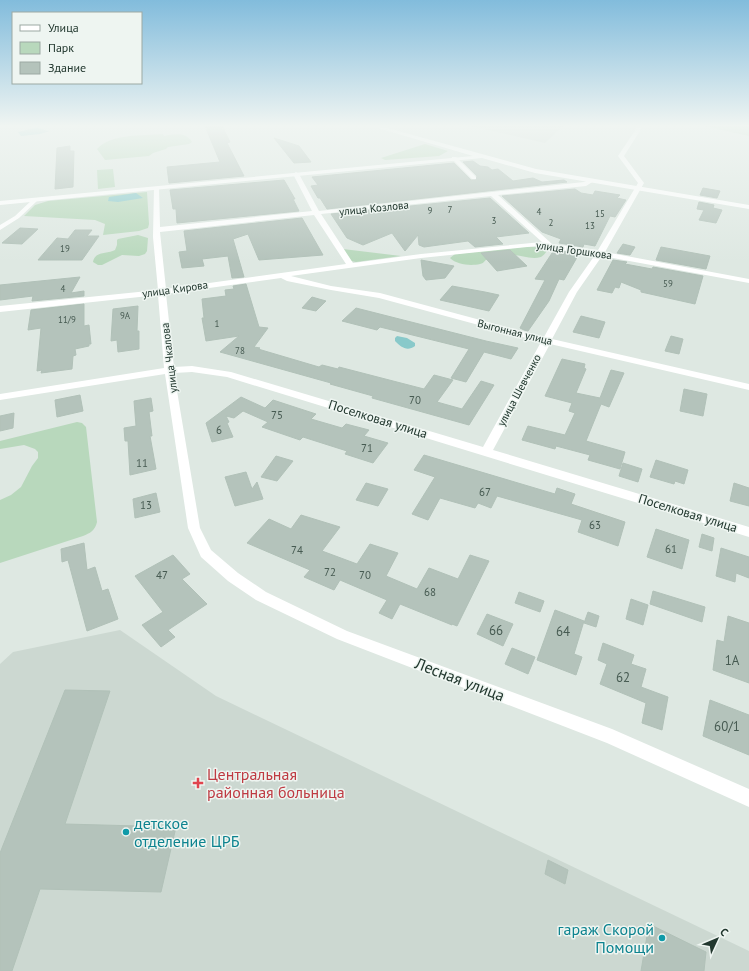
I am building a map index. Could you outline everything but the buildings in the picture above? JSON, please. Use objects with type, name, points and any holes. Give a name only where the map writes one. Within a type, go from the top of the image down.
[{"type":"street","points":[[0,203],[323,171]]},
{"type":"street","points":[[467,171],[474,178]]},
{"type":"street","points":[[537,171],[749,206]]},
{"type":"street","points":[[632,171],[641,183],[637,188]]},
{"type":"street","points":[[296,174],[317,214],[350,265]]},
{"type":"street","name":"улица Козлова","points":[[157,230],[494,195],[586,184],[591,181]]},
{"type":"street","name":"улица Чкалова","points":[[156,188],[161,292],[168,370],[194,528]]},
{"type":"street","name":"улица Шевченко","points":[[486,452],[573,292],[600,253],[637,188]]},
{"type":"street","points":[[494,195],[549,245]]},
{"type":"street","points":[[0,228],[17,218],[36,200]]},
{"type":"street","name":"улица Горшкова","points":[[350,265],[537,244],[600,253],[749,281]]},
{"type":"street","name":"улица Кирова","points":[[0,309],[161,292],[350,265]]},
{"type":"street","name":"Выгонная улица","points":[[281,275],[290,279],[324,287],[380,296],[546,340],[749,387]]},
{"type":"street","name":"Поселковая улица","points":[[0,396],[168,370],[192,369],[228,374],[749,532]]},
{"type":"street","name":"Лесная улица","points":[[194,528],[206,552],[233,577],[261,596],[342,635],[612,737],[749,798]]},
{"type":"shaded area","name":"Центральная районная больница","points":[[120,630],[216,696],[749,951],[749,971],[0,971],[0,664],[13,652]]},
{"type":"green space","points":[[97,171],[113,171],[115,187],[98,189]]},
{"type":"green space","points":[[147,192],[149,224],[148,228],[139,231],[103,235],[105,224],[95,220],[24,216],[35,205],[48,201]]},
{"type":"green space","points":[[138,235],[148,238],[147,251],[145,254],[139,256],[122,255],[102,265],[98,265],[93,262],[94,258],[99,254],[115,250],[118,239]]},
{"type":"green space","points":[[522,247],[542,247],[547,250],[541,257],[537,258],[513,255],[500,256],[487,259],[482,264],[476,265],[460,264],[450,258],[455,254]]},
{"type":"green space","points":[[343,249],[401,256],[356,262],[351,261]]},
{"type":"green space","points":[[77,422],[82,423],[86,427],[97,522],[94,530],[83,536],[0,563],[0,500],[11,495],[21,487],[38,458],[38,452],[35,449],[24,445],[0,449],[0,441]]},
{"type":"water","points":[[136,193],[143,198],[118,202],[108,201],[109,197]]},
{"type":"water","points":[[397,336],[407,338],[415,343],[415,346],[409,349],[402,347],[395,341]]},
{"type":"place","name":"Центральная районная больница","points":[[198,783]]},
{"type":"place","name":"детское отделение ЦРБ","points":[[126,832]]},
{"type":"place","name":"гараж Скорой Помощи","points":[[662,938]]}]
